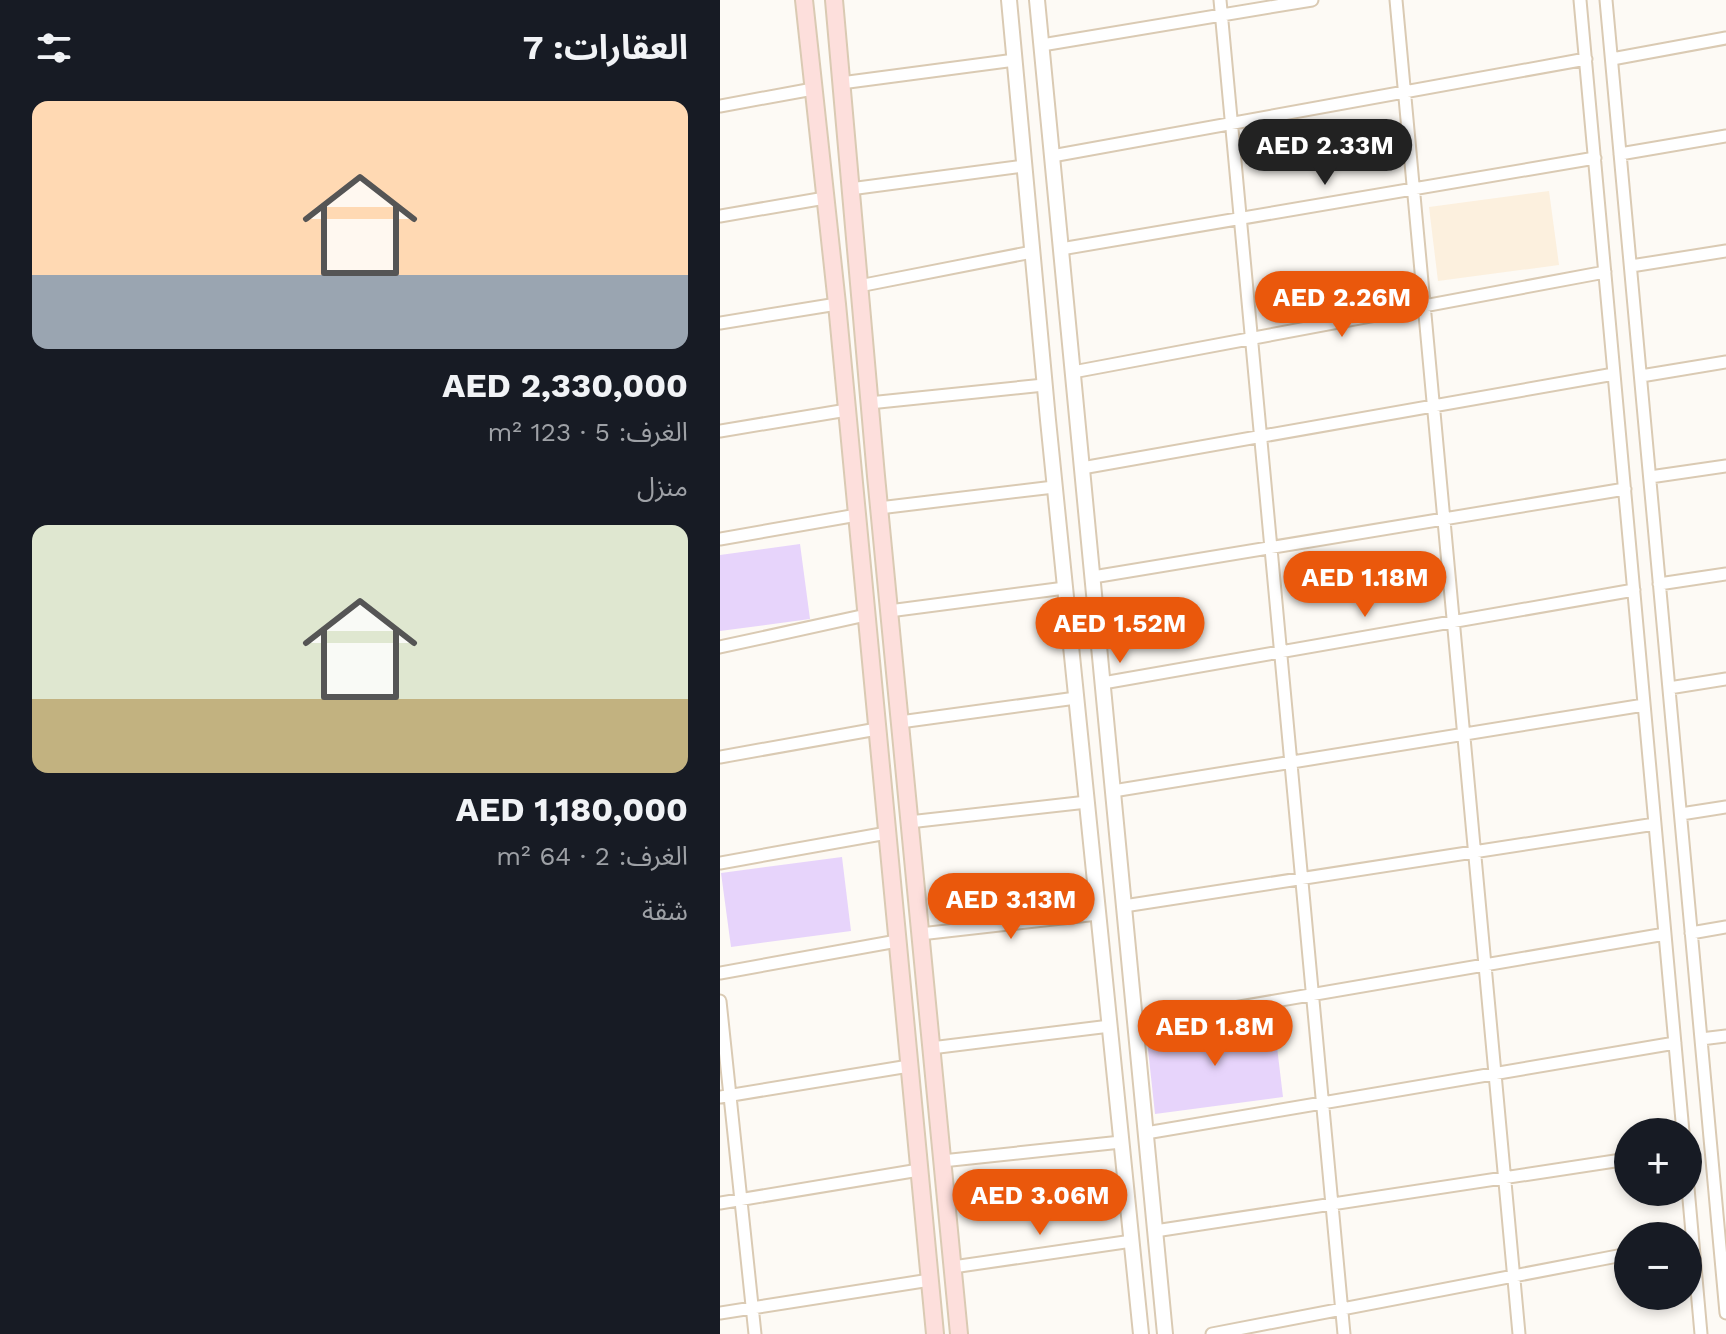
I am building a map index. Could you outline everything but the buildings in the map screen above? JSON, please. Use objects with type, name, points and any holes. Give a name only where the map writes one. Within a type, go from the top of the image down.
[{"type":"main road","points":[[804,0],[837,304],[935,1334]]},
{"type":"main road","points":[[834,0],[869,403],[959,1334]]},
{"type":"street","points":[[1009,0],[1054,487],[1141,1334]]},
{"type":"street","points":[[1037,0],[1165,1334]]},
{"type":"street","points":[[1220,0],[1344,1334]]},
{"type":"street","points":[[1042,45],[1312,0]]},
{"type":"street","points":[[1396,0],[1519,1334]]},
{"type":"street","points":[[1580,0],[1682,1118]]},
{"type":"street","points":[[1606,0],[1711,1146],[1723,1245],[1726,1313]]},
{"type":"street","points":[[1612,59],[1726,38]]},
{"type":"street","points":[[1052,156],[1586,59]]},
{"type":"street","points":[[841,83],[1015,60]]},
{"type":"street","points":[[720,106],[813,89]]},
{"type":"street","points":[[1620,154],[1726,136]]},
{"type":"street","points":[[1061,249],[1595,158]]},
{"type":"street","points":[[850,189],[1024,166]]},
{"type":"street","points":[[720,216],[825,198]]},
{"type":"street","points":[[1631,266],[1726,251]]},
{"type":"street","points":[[859,286],[1032,252]]},
{"type":"street","points":[[1073,372],[1605,272]]},
{"type":"street","points":[[720,323],[837,304]]},
{"type":"street","points":[[1641,376],[1726,362]]},
{"type":"street","points":[[1082,468],[1614,374]]},
{"type":"street","points":[[869,403],[1044,385]]},
{"type":"street","points":[[720,431],[847,410]]},
{"type":"street","points":[[1650,477],[1726,466]]},
{"type":"street","points":[[879,508],[1054,487]]},
{"type":"street","points":[[1093,577],[1625,489]]},
{"type":"street","points":[[720,539],[857,515]]},
{"type":"street","points":[[1659,584],[1726,574]]},
{"type":"street","points":[[889,611],[1065,588]]},
{"type":"street","points":[[1103,683],[1634,590]]},
{"type":"street","points":[[720,647],[866,615]]},
{"type":"street","points":[[1669,688],[1726,679]]},
{"type":"street","points":[[900,722],[1076,698]]},
{"type":"street","points":[[1113,791],[1644,705]]},
{"type":"street","points":[[720,757],[877,729]]},
{"type":"street","points":[[909,822],[1087,802]]},
{"type":"street","points":[[1681,814],[1726,807]]},
{"type":"street","points":[[1124,906],[1655,824]]},
{"type":"street","points":[[720,863],[887,833]]},
{"type":"street","points":[[920,934],[1098,914]]},
{"type":"street","points":[[1691,933],[1726,927]]},
{"type":"street","points":[[1135,1025],[1665,934]]},
{"type":"street","points":[[720,973],[897,941]]},
{"type":"street","points":[[720,1001],[725,1096],[741,1199],[755,1334]]},
{"type":"street","points":[[931,1048],[1110,1026]]},
{"type":"street","points":[[1701,1039],[1726,1036]]},
{"type":"street","points":[[1146,1133],[1675,1043]]},
{"type":"street","points":[[725,1096],[909,1066]]},
{"type":"street","points":[[942,1161],[1121,1142]]},
{"type":"street","points":[[1711,1146],[1726,1143]]},
{"type":"street","points":[[1155,1231],[1614,1161]]},
{"type":"street","points":[[720,1203],[919,1170]]},
{"type":"street","points":[[953,1267],[1132,1241]]},
{"type":"street","points":[[1212,1334],[1614,1257]]},
{"type":"street","points":[[720,1313],[930,1280]]},
{"type":"street","points":[[1698,1310],[1701,1334]]},
{"type":"shaded area","points":[[1549,191],[1559,265],[1438,281],[1429,207]]}]
